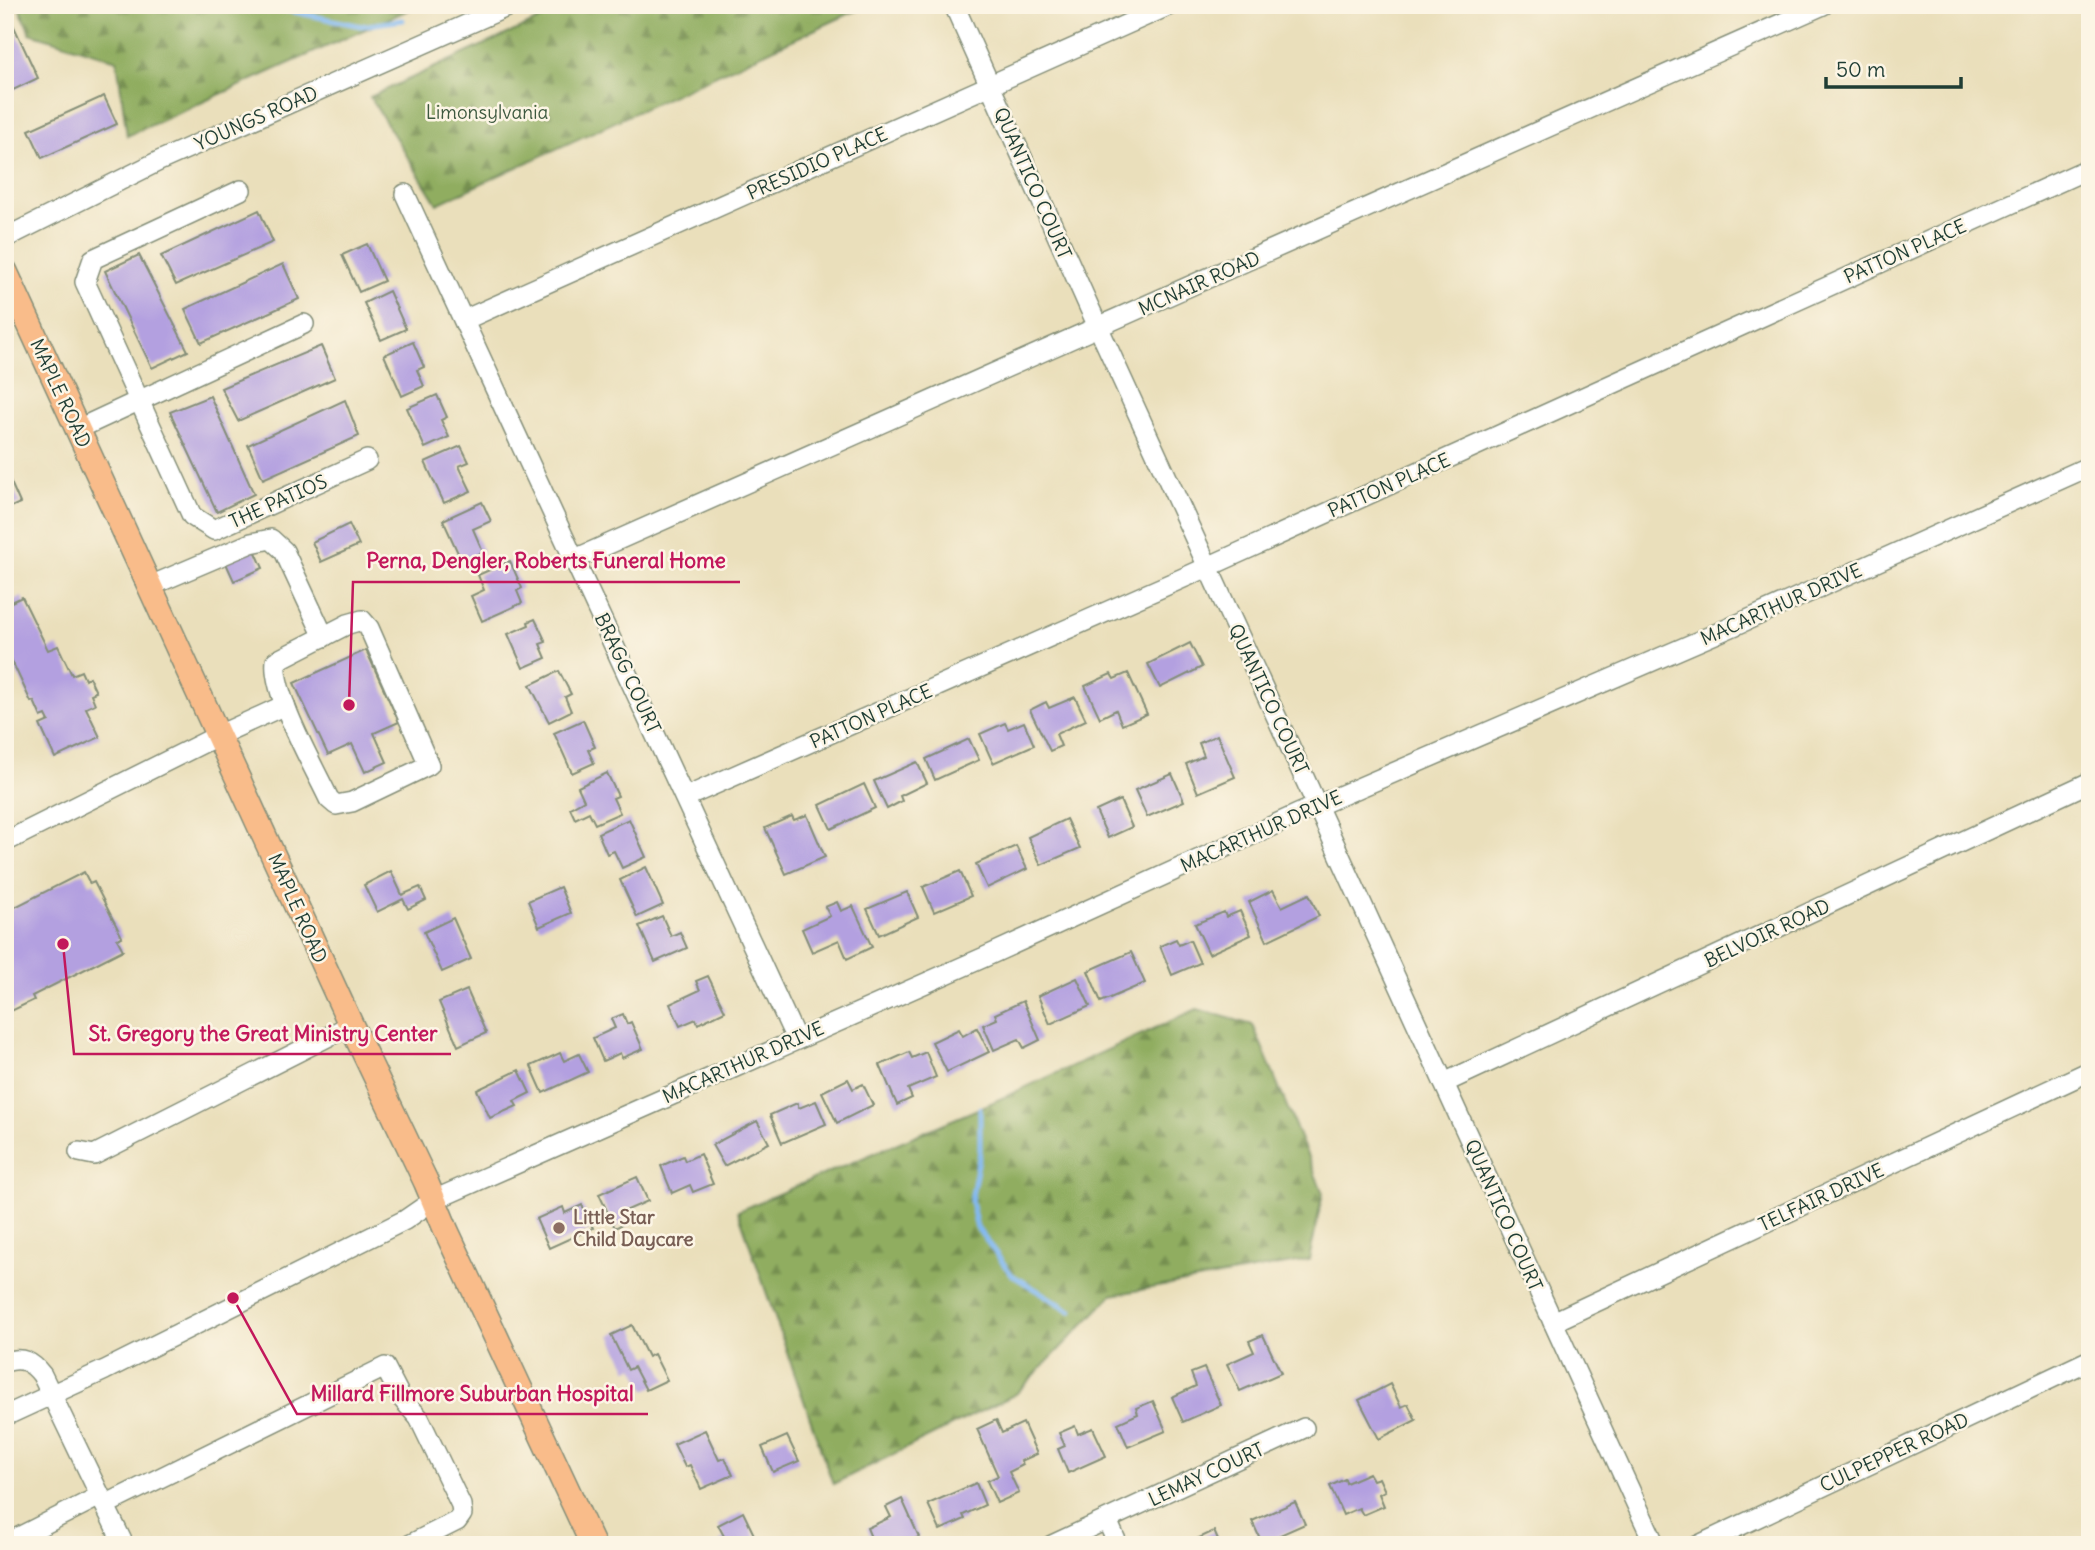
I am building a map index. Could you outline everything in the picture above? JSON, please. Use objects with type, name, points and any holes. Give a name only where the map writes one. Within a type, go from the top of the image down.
[{"type":"main road","name":"MAPLE ROAD","points":[[5,271],[593,1545]]},
{"type":"street","name":"YOUNGS ROAD","points":[[5,238],[159,161],[511,5]]},
{"type":"street","name":"QUANTICO COURT","points":[[954,5],[1655,1545]]},
{"type":"street","name":"PRESIDIO PLACE","points":[[464,320],[1170,5]]},
{"type":"street","name":"MCNAIR ROAD","points":[[575,559],[1823,5]]},
{"type":"street","name":"PATTON PLACE","points":[[686,797],[1208,566],[2090,168]]},
{"type":"street","name":"THE PATIOS","points":[[241,190],[93,259],[85,282],[192,516],[214,530],[367,460]]},
{"type":"street","name":"BRAGG COURT","points":[[405,194],[796,1039]]},
{"type":"street","points":[[78,429],[304,324]]},
{"type":"street","name":"MACARTHUR DRIVE","points":[[5,1416],[105,1370],[405,1220],[434,1200],[987,956],[1319,805],[1736,625],[2090,466]]},
{"type":"street","points":[[150,586],[251,543],[271,540],[284,551],[324,637]]},
{"type":"street","points":[[362,620],[369,628],[429,765],[352,802],[336,805],[329,799],[285,705],[275,670],[276,661],[324,637],[362,620]]},
{"type":"street","points":[[5,842],[285,705]]},
{"type":"street","name":"BELVOIR ROAD","points":[[1444,1083],[2090,782]]},
{"type":"street","points":[[79,1152],[94,1154],[351,1025]]},
{"type":"street","name":"TELFAIR DRIVE","points":[[1553,1322],[2090,1071]]},
{"type":"street","points":[[5,1362],[24,1360],[34,1365],[124,1545]]},
{"type":"street","name":"CULPEPPER ROAD","points":[[1699,1545],[2090,1360]]},
{"type":"street","points":[[5,1544],[385,1367],[400,1396],[419,1418],[461,1505],[462,1514],[457,1521],[409,1545]]},
{"type":"street","name":"LEMAY COURT","points":[[1052,1545],[1304,1428]]},
{"type":"street","points":[[1107,1520],[1118,1545]]},
{"type":"green space","points":[[18,5],[419,5],[127,136],[117,60],[30,33]]},
{"type":"green space","name":"Limonsylvania","points":[[571,5],[868,5],[437,204],[370,97]]},
{"type":"green space","points":[[1197,1009],[1253,1025],[1323,1193],[1309,1260],[1112,1295],[1016,1394],[833,1484],[738,1211],[980,1108]]},
{"type":"building","points":[[10,18],[38,78],[9,92],[5,83],[5,20]]},
{"type":"building","points":[[104,96],[117,124],[42,158],[29,130]]},
{"type":"building","points":[[259,210],[273,242],[176,285],[161,256]]},
{"type":"building","points":[[367,244],[384,281],[359,292],[342,255]]},
{"type":"building","points":[[139,255],[188,351],[152,368],[105,271]]},
{"type":"building","points":[[283,264],[299,299],[201,343],[185,309]]},
{"type":"building","points":[[389,291],[406,329],[381,340],[364,303]]},
{"type":"building","points":[[413,342],[424,367],[417,370],[424,386],[402,396],[384,355]]},
{"type":"building","points":[[321,346],[335,378],[238,421],[221,388]]},
{"type":"building","points":[[437,395],[447,417],[441,420],[449,437],[425,448],[407,408]]},
{"type":"building","points":[[210,396],[254,494],[217,512],[170,412]]},
{"type":"building","points":[[345,400],[359,436],[263,479],[248,445]]},
{"type":"building","points":[[461,446],[469,462],[459,466],[471,491],[444,503],[425,462]]},
{"type":"building","points":[[5,469],[20,503],[5,510]]},
{"type":"building","points":[[482,502],[491,521],[473,529],[483,552],[462,562],[443,520]]},
{"type":"building","points":[[349,524],[359,545],[321,562],[312,542]]},
{"type":"building","points":[[254,548],[263,568],[234,581],[225,561]]},
{"type":"building","points":[[510,561],[522,588],[517,591],[522,603],[482,621],[471,596],[484,590],[478,575]]},
{"type":"building","points":[[22,597],[48,650],[58,646],[72,675],[81,671],[85,680],[89,677],[96,692],[91,694],[95,704],[86,708],[100,737],[55,758],[40,725],[49,721],[46,715],[41,717],[34,701],[31,702],[5,646],[5,605]]},
{"type":"building","points":[[535,619],[546,642],[540,644],[546,658],[523,668],[508,634],[529,625],[528,622]]},
{"type":"building","points":[[1190,643],[1202,667],[1160,688],[1148,664]]},
{"type":"building","points":[[366,650],[399,722],[374,733],[387,762],[365,772],[352,744],[328,755],[294,683]]},
{"type":"building","points":[[559,671],[571,694],[565,697],[571,711],[549,722],[530,685]]},
{"type":"building","points":[[1128,673],[1147,714],[1122,725],[1116,710],[1100,718],[1085,686],[1111,674],[1114,679]]},
{"type":"building","points":[[1075,697],[1086,720],[1056,734],[1061,746],[1050,751],[1030,710],[1046,702],[1049,708]]},
{"type":"building","points":[[583,720],[595,747],[588,750],[594,763],[572,773],[554,733]]},
{"type":"building","points":[[1024,722],[1034,745],[993,763],[980,734],[1005,723],[1008,729]]},
{"type":"building","points":[[1217,735],[1235,777],[1198,793],[1186,764],[1204,756],[1199,743]]},
{"type":"building","points":[[969,739],[979,760],[935,780],[926,759]]},
{"type":"building","points":[[917,762],[927,783],[900,796],[902,801],[887,809],[874,781]]},
{"type":"building","points":[[607,773],[618,796],[613,798],[620,813],[595,824],[589,812],[575,819],[570,808],[584,800],[578,787]]},
{"type":"building","points":[[1172,774],[1184,801],[1147,817],[1135,790]]},
{"type":"building","points":[[864,784],[875,808],[831,829],[820,805]]},
{"type":"building","points":[[1120,800],[1132,827],[1108,838],[1096,811]]},
{"type":"building","points":[[807,815],[825,857],[786,874],[765,828],[792,816],[794,820]]},
{"type":"building","points":[[629,819],[646,857],[622,868],[614,851],[607,854],[598,833]]},
{"type":"building","points":[[1066,819],[1080,848],[1041,865],[1028,837]]},
{"type":"building","points":[[1016,846],[1027,869],[987,888],[976,864]]},
{"type":"building","points":[[646,867],[663,905],[637,917],[620,880]]},
{"type":"building","points":[[391,871],[402,895],[420,887],[426,900],[408,909],[403,899],[377,912],[364,885]]},
{"type":"building","points":[[960,871],[971,896],[934,912],[923,887]]},
{"type":"building","points":[[84,872],[90,884],[94,882],[122,937],[117,939],[123,950],[32,996],[34,1000],[5,1014],[5,912]]},
{"type":"building","points":[[560,887],[571,913],[539,927],[528,901]]},
{"type":"building","points":[[1273,890],[1282,907],[1309,894],[1319,916],[1267,941],[1249,902]]},
{"type":"building","points":[[907,892],[918,917],[879,935],[867,909]]},
{"type":"building","points":[[837,902],[841,911],[853,906],[872,947],[847,959],[839,940],[812,952],[802,929],[830,916],[825,907]]},
{"type":"building","points":[[1240,911],[1251,935],[1209,954],[1195,924],[1224,912],[1226,917]]},
{"type":"building","points":[[662,916],[671,936],[680,932],[687,948],[655,962],[639,926]]},
{"type":"building","points":[[453,918],[471,959],[442,972],[424,932]]},
{"type":"building","points":[[1176,939],[1179,945],[1190,940],[1200,963],[1172,975],[1160,946]]},
{"type":"building","points":[[1131,952],[1145,983],[1101,1002],[1088,971]]},
{"type":"building","points":[[708,976],[725,1011],[698,1024],[696,1019],[680,1026],[670,1004],[700,990],[696,981]]},
{"type":"building","points":[[1077,978],[1090,1006],[1050,1024],[1038,996]]},
{"type":"building","points":[[467,990],[486,1033],[458,1046],[439,1002]]},
{"type":"building","points":[[1023,1001],[1040,1040],[1024,1048],[1019,1039],[994,1050],[983,1025],[997,1019],[995,1014]]},
{"type":"building","points":[[623,1014],[627,1024],[631,1022],[643,1049],[622,1058],[620,1053],[603,1061],[593,1038],[615,1028],[611,1019]]},
{"type":"building","points":[[977,1028],[989,1052],[947,1072],[932,1042],[959,1029],[963,1036]]},
{"type":"building","points":[[909,1052],[912,1058],[926,1052],[936,1077],[908,1089],[912,1098],[897,1105],[880,1065]]},
{"type":"building","points":[[560,1053],[564,1061],[579,1054],[588,1072],[543,1093],[531,1066]]},
{"type":"building","points":[[519,1070],[530,1093],[514,1101],[517,1106],[490,1118],[477,1090]]},
{"type":"building","points":[[848,1079],[853,1089],[863,1084],[873,1105],[837,1123],[822,1092]]},
{"type":"building","points":[[816,1101],[826,1124],[782,1143],[770,1115],[797,1103],[799,1108]]},
{"type":"building","points":[[757,1121],[769,1143],[724,1166],[712,1145]]},
{"type":"building","points":[[700,1154],[713,1184],[693,1192],[690,1185],[672,1193],[661,1166],[683,1156],[685,1161]]},
{"type":"building","points":[[637,1177],[648,1201],[625,1211],[629,1221],[615,1228],[599,1194]]},
{"type":"building","points":[[582,1205],[593,1228],[549,1248],[536,1219],[563,1207],[565,1213]]},
{"type":"building","points":[[632,1325],[648,1357],[654,1354],[667,1380],[646,1390],[634,1367],[628,1370],[611,1335]]},
{"type":"building","points":[[1263,1335],[1281,1373],[1240,1391],[1227,1364],[1254,1352],[1249,1341]]},
{"type":"building","points":[[1204,1368],[1221,1405],[1183,1422],[1172,1397],[1196,1386],[1191,1373]]},
{"type":"building","points":[[1390,1384],[1401,1407],[1408,1404],[1416,1420],[1379,1439],[1359,1400]]},
{"type":"building","points":[[1153,1401],[1166,1431],[1128,1447],[1118,1423],[1138,1414],[1136,1408]]},
{"type":"building","points":[[996,1420],[1002,1433],[1023,1423],[1037,1454],[1021,1461],[1023,1465],[1009,1472],[1019,1493],[997,1503],[987,1481],[998,1476],[977,1429]]},
{"type":"building","points":[[1075,1426],[1078,1434],[1093,1428],[1106,1456],[1068,1473],[1058,1449],[1065,1446],[1059,1433]]},
{"type":"building","points":[[705,1430],[719,1460],[725,1458],[733,1475],[701,1489],[690,1465],[685,1467],[674,1444]]},
{"type":"building","points":[[787,1436],[799,1461],[773,1472],[762,1447]]},
{"type":"building","points":[[1369,1473],[1373,1480],[1379,1478],[1385,1491],[1379,1494],[1384,1506],[1363,1515],[1359,1508],[1343,1515],[1330,1486],[1345,1479],[1346,1483]]},
{"type":"building","points":[[976,1483],[985,1505],[963,1515],[965,1519],[940,1530],[928,1504]]},
{"type":"building","points":[[902,1499],[919,1537],[902,1545],[898,1545],[897,1541],[889,1545],[874,1545],[867,1528],[891,1517],[886,1507]]},
{"type":"building","points":[[1295,1502],[1305,1524],[1262,1543],[1252,1521]]},
{"type":"building","points":[[743,1512],[759,1545],[722,1545],[720,1541],[725,1538],[718,1525]]},
{"type":"building","points":[[1214,1531],[1220,1545],[1184,1545]]},
{"type":"waterway","points":[[280,5],[285,10],[361,26],[403,20]]},
{"type":"waterway","points":[[980,1108],[980,1152],[971,1201],[977,1228],[1012,1275],[1071,1311]]},
{"type":"place","name":"Perna, Dengler, Roberts Funeral Home","points":[[349,705]]},
{"type":"place","name":"St. Gregory the Great Ministry Center","points":[[63,944]]},
{"type":"place","name":"Little Star Child Daycare","points":[[559,1228]]},
{"type":"place","name":"Millard Fillmore Suburban Hospital","points":[[233,1298]]}]
